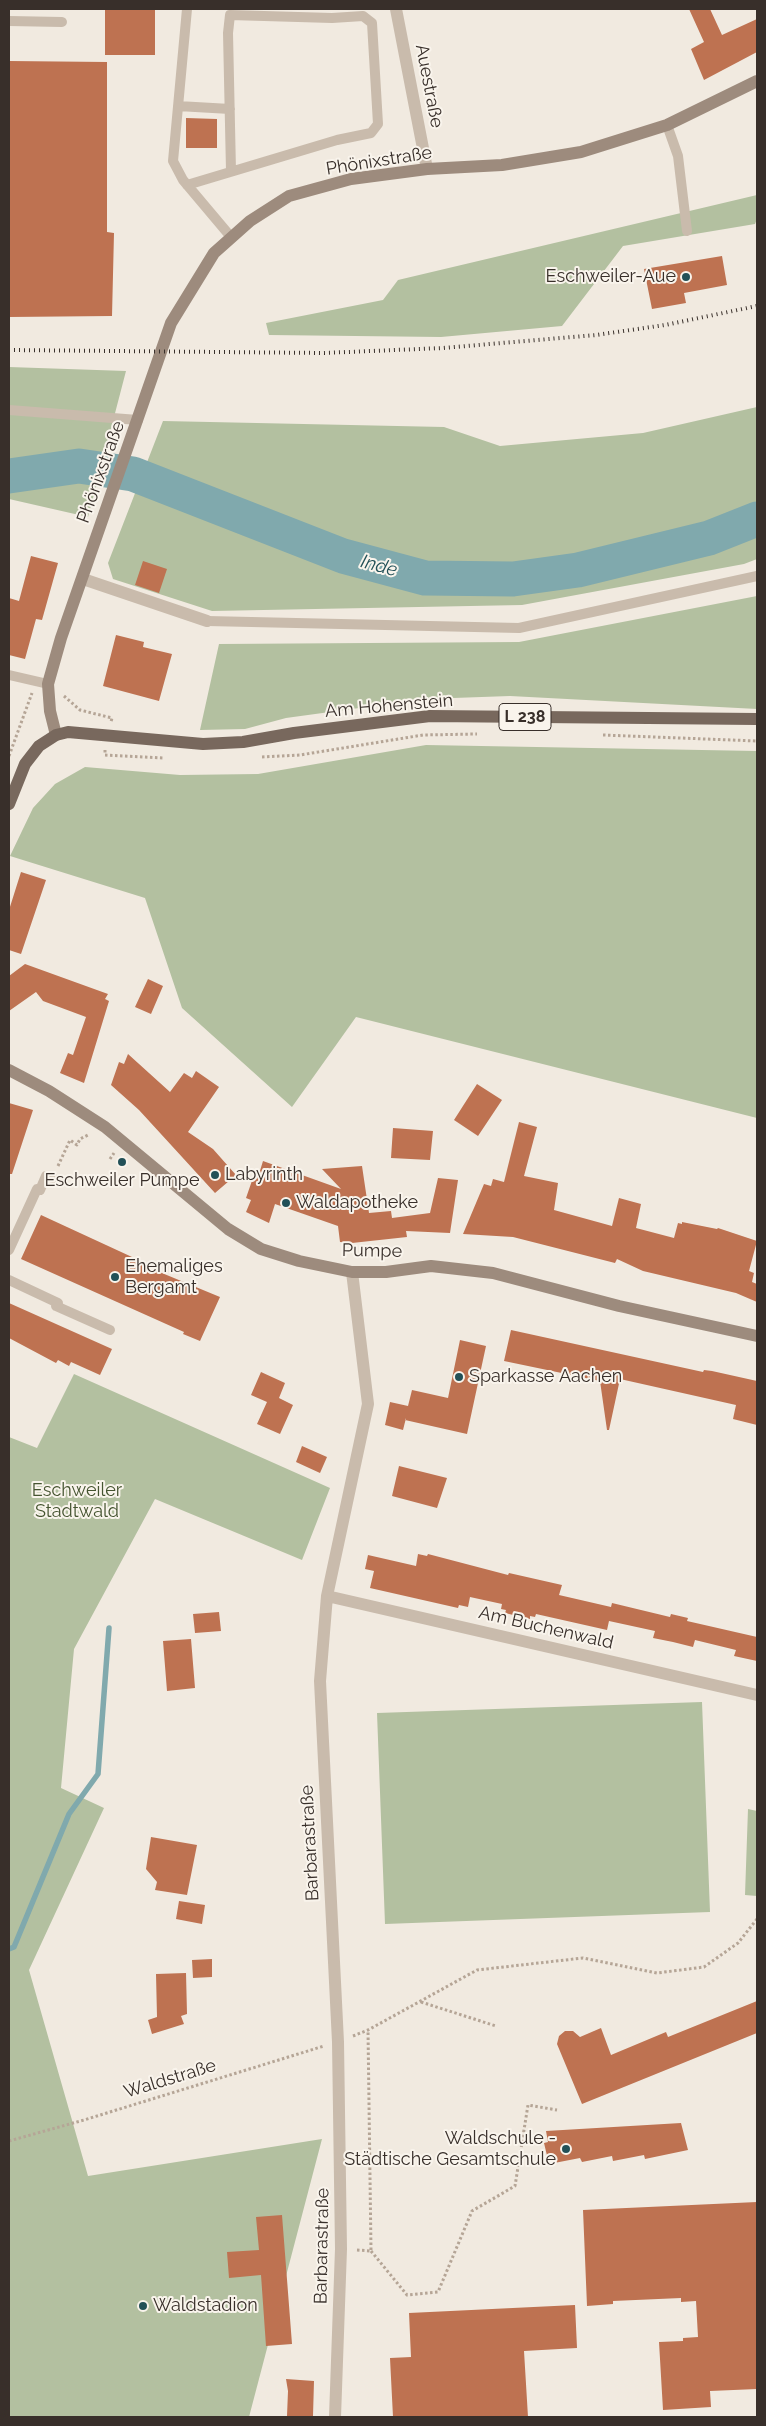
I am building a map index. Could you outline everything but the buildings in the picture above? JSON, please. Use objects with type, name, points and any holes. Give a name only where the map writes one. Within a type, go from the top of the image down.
[{"type":"main road","name":"Phönixstraße","points":[[56,735],[50,711],[48,684],[96,536],[132,439],[171,323],[214,253],[231,237],[250,221],[290,196],[351,179],[427,170],[502,165],[581,152],[667,125],[757,81]]},
{"type":"main road","name":"Am Hohenstein","points":[[56,735],[68,732],[86,732],[203,744],[243,742],[294,733],[430,716],[757,720]]},
{"type":"main road","name":"L 238","points":[[9,804],[25,764],[39,746],[56,735]]},
{"type":"main road","name":"Pumpe","points":[[9,1070],[49,1091],[105,1127],[228,1228],[261,1249],[299,1261],[352,1272],[386,1272],[431,1266],[493,1273],[619,1306],[757,1336]]},
{"type":"street","name":"Auestraße","points":[[396,9],[427,170]]},
{"type":"street","points":[[83,579],[208,621]]},
{"type":"street","name":"Barbarastraße","points":[[335,2417],[342,2249],[338,2042],[320,1681],[327,1596],[368,1404],[352,1272]]},
{"type":"street","name":"Am Buchenwald","points":[[327,1596],[757,1695]]},
{"type":"lane","points":[[187,9],[173,161],[187,185],[231,237]]},
{"type":"lane","points":[[187,185],[337,140],[371,134],[378,124],[372,23],[363,16],[332,18],[230,15],[228,33],[231,171]]},
{"type":"lane","points":[[9,21],[62,22]]},
{"type":"lane","points":[[178,106],[230,109]]},
{"type":"lane","points":[[667,125],[678,156],[687,231]]},
{"type":"lane","points":[[9,410],[138,420]]},
{"type":"lane","points":[[208,621],[519,628],[757,576]]},
{"type":"lane","points":[[9,675],[48,684]]},
{"type":"lane","points":[[9,1250],[37,1189],[40,1190],[46,1176],[53,1178]]},
{"type":"lane","points":[[9,1280],[58,1302],[56,1306],[110,1330]]},
{"type":"path","points":[[53,1178],[70,1140],[76,1146],[80,1139],[105,1127]]},
{"type":"path","name":"Waldstraße","points":[[9,2140],[84,2120],[338,2042],[368,2030],[477,1970],[583,1958],[657,1973],[704,1967],[738,1943],[757,1919]]},
{"type":"path","points":[[420,2001],[496,2026]]},
{"type":"path","points":[[368,2030],[371,2251],[407,2295],[438,2292],[472,2211],[515,2186],[528,2105],[557,2110]]},
{"type":"path","points":[[342,2249],[371,2251]]},
{"type":"green space","points":[[757,195],[757,219],[755,224],[623,246],[562,326],[441,337],[269,335],[266,323],[383,300],[398,280]]},
{"type":"green space","points":[[9,367],[126,371],[88,517],[9,499]]},
{"type":"green space","points":[[757,407],[757,559],[744,564],[522,605],[212,611],[113,579],[108,563],[163,421],[444,427],[500,446],[643,433]]},
{"type":"green space","points":[[757,596],[757,709],[510,696],[425,699],[286,718],[245,729],[200,730],[219,644],[519,642]]},
{"type":"green space","points":[[426,745],[757,751],[757,1118],[356,1017],[292,1107],[182,1008],[145,898],[10,856],[33,808],[55,784],[85,767],[180,775],[258,774]]},
{"type":"green space","name":"Eschweiler Stadtwald","points":[[74,1374],[330,1488],[302,1560],[155,1499],[74,1649],[61,1788],[104,1808],[29,1970],[88,2176],[322,2139],[249,2417],[9,2417],[9,1437],[37,1448]]},
{"type":"green space","points":[[702,1702],[710,1912],[385,1924],[377,1713]]},
{"type":"green space","points":[[748,1809],[757,1811],[757,1896],[745,1895]]},
{"type":"waterway","name":"Inde","points":[[9,476],[79,466],[133,474],[343,556],[425,578],[513,579],[578,570],[709,538],[757,519]]},
{"type":"waterway","points":[[9,1949],[14,1947],[69,1814],[98,1774],[109,1628]]},
{"type":"railway","points":[[9,350],[324,353],[443,348],[596,335],[665,325],[757,306]]},
{"type":"place","name":"Eschweiler-Aue","points":[[686,277]]},
{"type":"place","name":"Eschweiler Pumpe","points":[[122,1162]]},
{"type":"place","name":"Labyrinth","points":[[215,1175]]},
{"type":"place","name":"Waldapotheke","points":[[286,1203]]},
{"type":"place","name":"Ehemaliges Bergamt","points":[[115,1277]]},
{"type":"place","name":"Sparkasse Aachen","points":[[459,1377]]},
{"type":"place","name":"Waldschule - Städtische Gesamtschule","points":[[566,2149]]},
{"type":"place","name":"Waldstadion","points":[[143,2306]]}]
